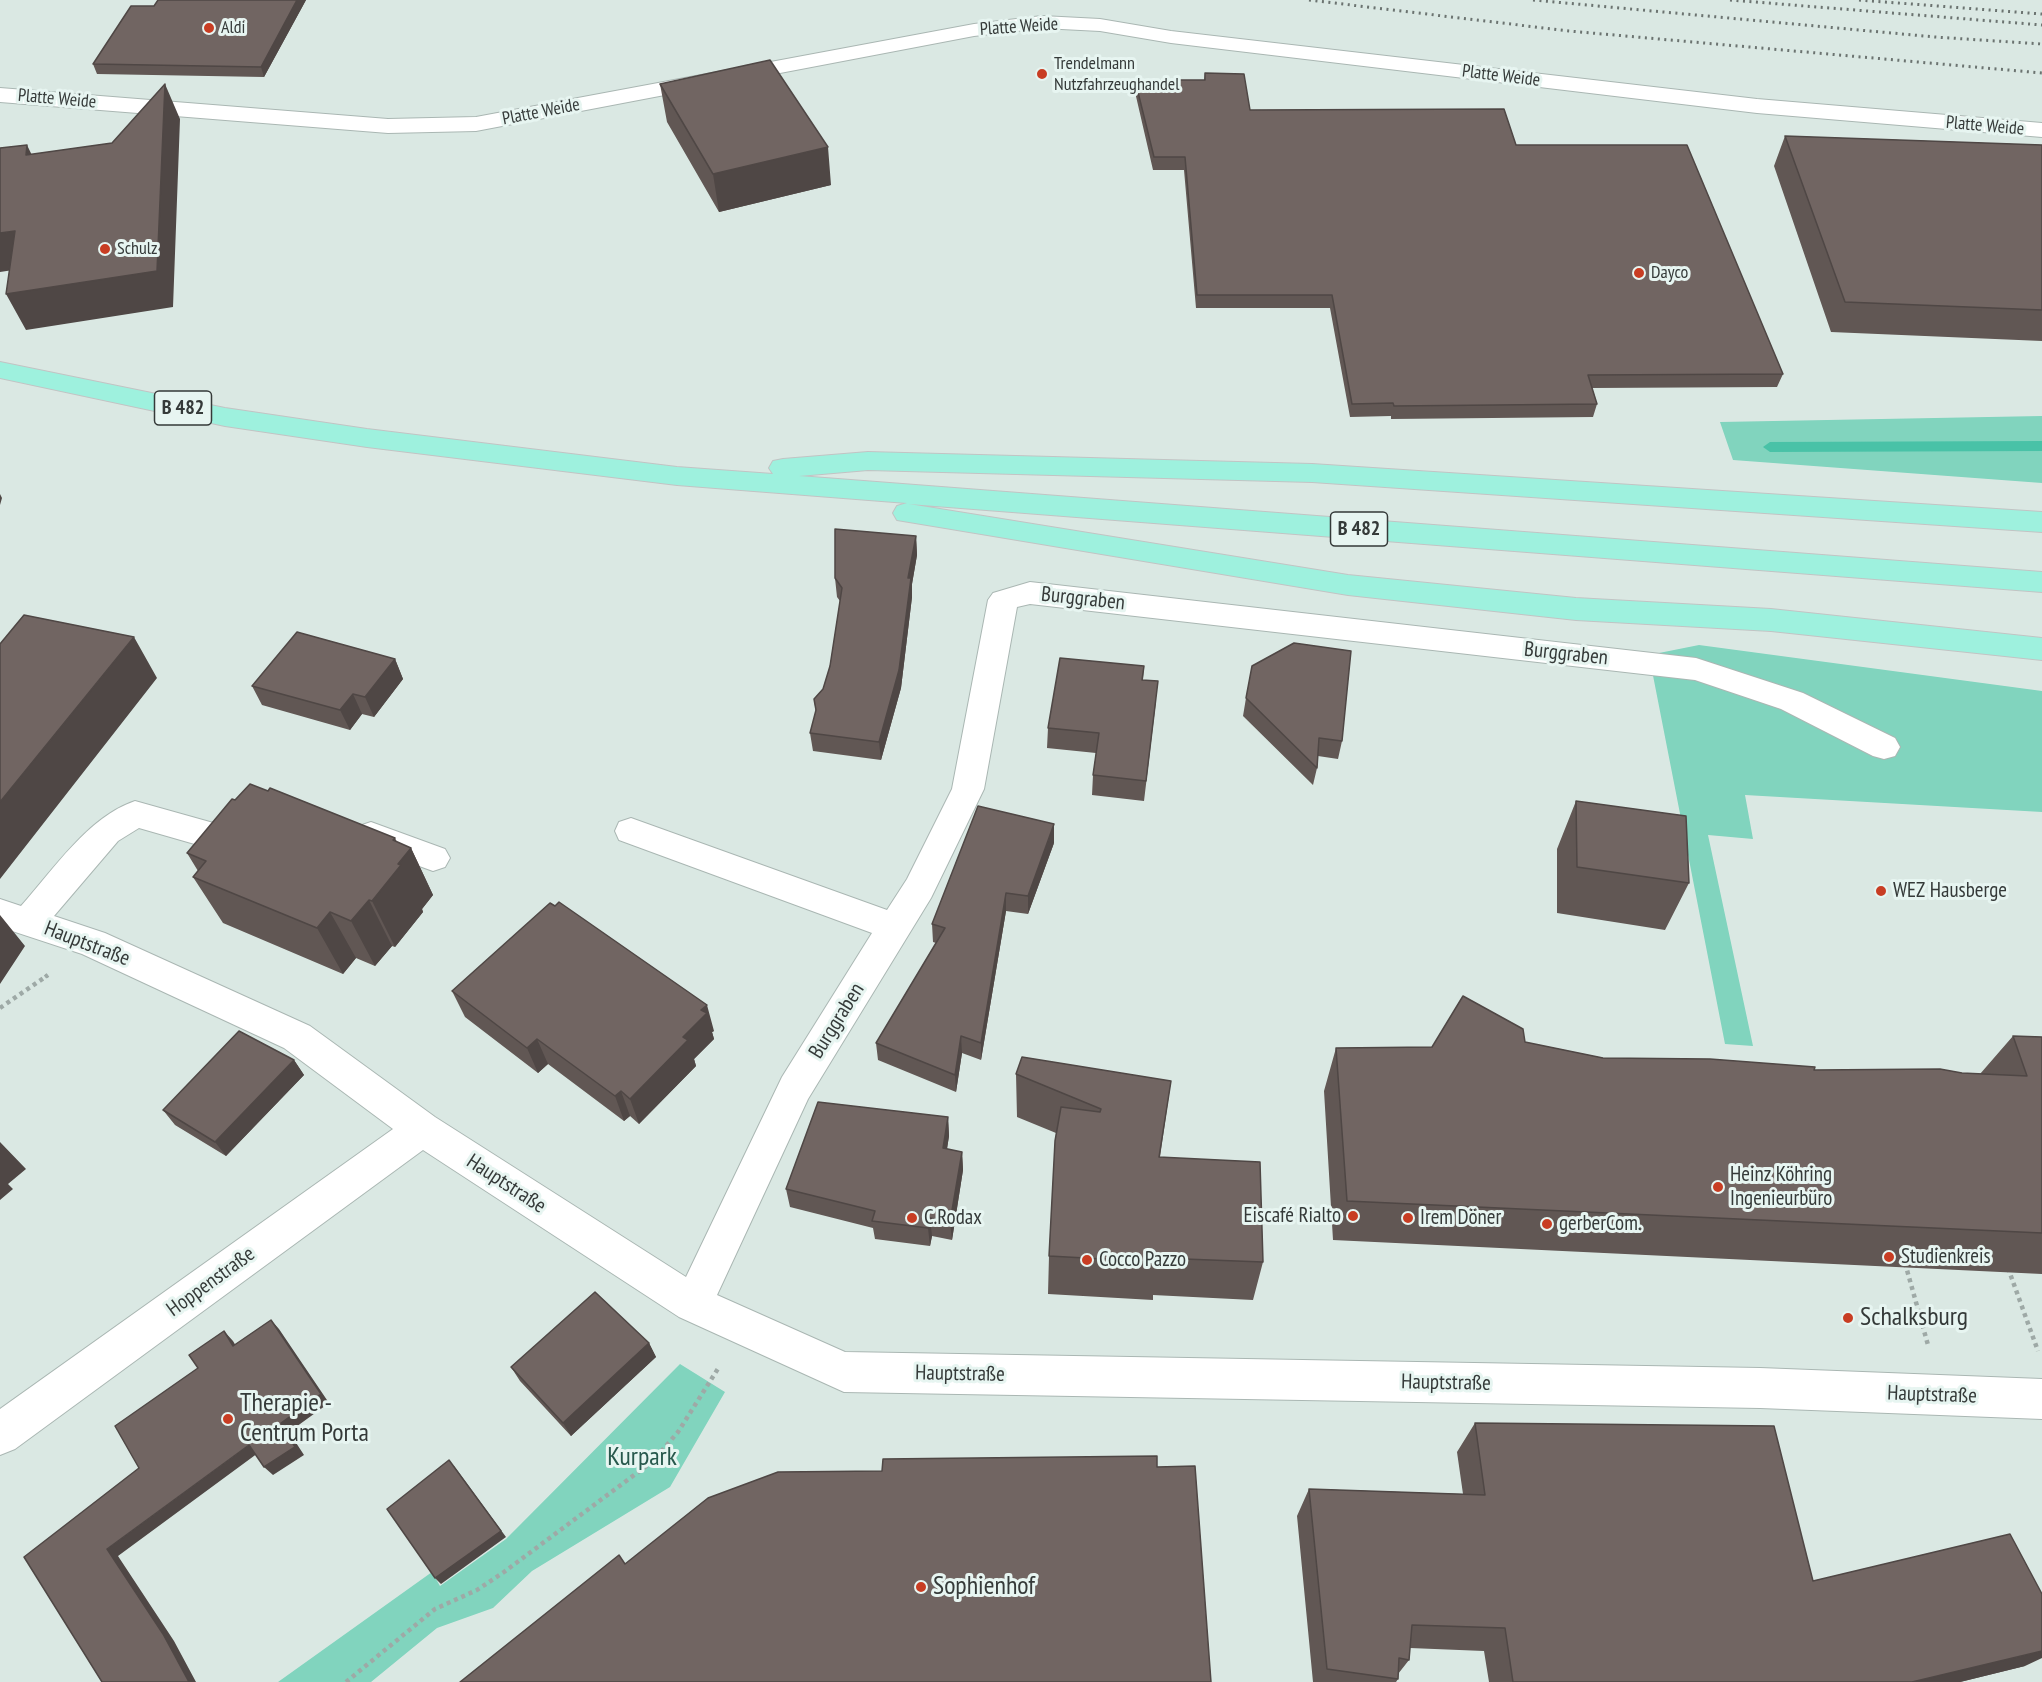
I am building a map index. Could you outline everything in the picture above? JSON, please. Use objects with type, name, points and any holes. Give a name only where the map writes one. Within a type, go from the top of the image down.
[{"type":"main road","name":"B 482","points":[[0,370],[225,417],[367,438],[677,476],[2042,582]]},
{"type":"main road","points":[[677,476],[868,461],[1312,473],[1492,483],[2042,522]]},
{"type":"main road","points":[[677,476],[1348,585],[1576,609],[1772,620],[2042,649]]},
{"type":"street","name":"Platte Weide","points":[[0,95],[388,126],[476,124],[974,30],[1041,22],[1100,25],[1172,37],[1757,106],[2042,130]]},
{"type":"street","name":"Burggraben","points":[[693,1304],[795,1088],[919,888],[968,789],[1003,600],[1030,593],[1696,669],[1792,701],[1884,747]]},
{"type":"street","points":[[14,917],[106,832],[135,814],[219,838],[273,814]]},
{"type":"street","points":[[347,826],[433,858]]},
{"type":"street","points":[[632,831],[895,927]]},
{"type":"street","name":"Hauptstraße","points":[[14,917],[93,943],[297,1037],[422,1130],[693,1304],[844,1372],[1748,1388],[2042,1399]]},
{"type":"street","name":"Hoppenstraße","points":[[0,1434],[422,1130]]},
{"type":"path","points":[[1905,1262],[1942,1396]]},
{"type":"path","points":[[2008,1267],[2042,1361]]},
{"type":"path","points":[[346,1682],[435,1609],[477,1590],[504,1572],[653,1461],[678,1432],[744,1326]]},
{"type":"green space","points":[[2042,416],[2042,483],[1733,460],[1720,422]]},
{"type":"green space","points":[[1699,645],[2042,691],[2042,812],[1745,795],[1753,839],[1708,835],[1753,1046],[1725,1044],[1649,655]]},
{"type":"green space","name":"Kurpark","points":[[680,1364],[725,1392],[670,1487],[532,1571],[493,1608],[437,1628],[371,1682],[278,1682],[432,1572],[440,1586],[506,1539]]},
{"type":"building","name":"Aldi","points":[[158,0],[297,0],[261,67],[93,64],[131,6],[154,6]]},
{"type":"building","points":[[770,60],[828,147],[713,174],[660,84]]},
{"type":"building","points":[[1205,73],[1244,74],[1250,110],[1504,109],[1516,145],[1687,145],[1783,374],[1588,375],[1597,404],[1394,406],[1393,403],[1352,404],[1332,295],[1197,295],[1185,157],[1154,157],[1135,80],[1205,80]]},
{"type":"building","points":[[165,84],[157,271],[6,294],[15,231],[0,233],[0,148],[27,145],[26,155],[112,143]]},
{"type":"building","points":[[1785,136],[2042,145],[2042,310],[1845,302]]},
{"type":"building","points":[[835,529],[916,536],[908,578],[911,578],[899,670],[879,742],[810,733],[816,710],[814,699],[823,689],[830,666],[842,588],[835,578]]},
{"type":"building","points":[[24,615],[134,637],[0,802],[0,644]]},
{"type":"building","points":[[297,632],[395,659],[365,697],[353,694],[340,710],[252,686]]},
{"type":"building","points":[[1294,643],[1351,651],[1342,741],[1319,738],[1317,768],[1246,698],[1252,666]]},
{"type":"building","points":[[1060,658],[1144,666],[1142,680],[1158,681],[1146,781],[1093,775],[1099,733],[1048,728]]},
{"type":"building","points":[[250,784],[268,791],[270,788],[395,838],[393,840],[411,848],[398,864],[401,865],[372,901],[369,900],[351,921],[330,912],[317,928],[193,877],[206,861],[187,853],[232,799],[235,800]]},
{"type":"building","points":[[1576,801],[1686,816],[1689,883],[1577,867]]},
{"type":"building","points":[[978,806],[1054,824],[1028,896],[1006,893],[981,1043],[961,1036],[955,1075],[876,1043],[945,928],[932,924]]},
{"type":"building","points":[[559,902],[707,1005],[701,1010],[707,1013],[683,1037],[688,1040],[630,1099],[621,1091],[615,1096],[537,1039],[527,1048],[452,991],[550,903],[555,906]]},
{"type":"building","points":[[1463,996],[1523,1029],[1525,1042],[1603,1058],[1710,1059],[1815,1067],[1814,1070],[1940,1069],[1962,1073],[2027,1076],[2013,1036],[2042,1037],[2042,1233],[1347,1201],[1336,1048],[1432,1047]]},
{"type":"building","points":[[239,1031],[294,1060],[215,1142],[163,1110]]},
{"type":"building","points":[[1022,1057],[1171,1081],[1159,1157],[1260,1162],[1263,1262],[1158,1258],[1158,1262],[1049,1256],[1055,1141],[1061,1107],[1100,1112],[1101,1109],[1016,1074]]},
{"type":"building","points":[[818,1102],[948,1117],[943,1148],[962,1152],[950,1222],[930,1218],[928,1228],[872,1221],[875,1211],[786,1189]]},
{"type":"building","points":[[595,1292],[649,1343],[563,1423],[511,1367]]},
{"type":"building","points":[[271,1320],[321,1394],[281,1423],[295,1447],[264,1467],[249,1445],[107,1549],[163,1634],[189,1682],[102,1682],[24,1557],[139,1468],[115,1426],[198,1368],[189,1355],[224,1331],[233,1346]]},
{"type":"building","points":[[1475,1423],[1774,1426],[1813,1581],[2010,1534],[2042,1594],[2042,1651],[1912,1682],[1513,1682],[1505,1628],[1412,1625],[1409,1660],[1399,1658],[1398,1679],[1327,1669],[1309,1489],[1485,1495]]},
{"type":"building","name":"Sophienhof","points":[[1157,1456],[1157,1467],[1195,1466],[1211,1682],[460,1682],[619,1555],[625,1564],[708,1498],[778,1472],[882,1471],[883,1459]]},
{"type":"building","points":[[449,1460],[501,1531],[435,1578],[387,1509]]},
{"type":"waterway","points":[[1770,447],[2042,446]]},
{"type":"railway","points":[[1309,0],[1569,31],[2042,73]]},
{"type":"railway","points":[[1533,0],[1935,37],[2042,44]]},
{"type":"railway","points":[[1730,0],[2042,25]]},
{"type":"railway","points":[[1859,0],[2042,14]]},
{"type":"place","name":"Aldi","points":[[209,28]]},
{"type":"place","name":"Trendelmann Nutzfahrzeughandel","points":[[1042,74]]},
{"type":"place","name":"Schulz","points":[[105,249]]},
{"type":"place","name":"Dayco","points":[[1639,273]]},
{"type":"place","name":"WEZ Hausberge","points":[[1881,891]]},
{"type":"place","name":"Heinz Köhring Ingenieurbüro","points":[[1718,1187]]},
{"type":"place","name":"Eiscafé Rialto","points":[[1353,1216]]},
{"type":"place","name":"C.Rodax","points":[[912,1218]]},
{"type":"place","name":"Irem Döner","points":[[1408,1218]]},
{"type":"place","name":"gerberCom.","points":[[1547,1224]]},
{"type":"place","name":"Studienkreis","points":[[1889,1257]]},
{"type":"place","name":"Cocco Pazzo","points":[[1087,1260]]},
{"type":"place","name":"Schalksburg","points":[[1848,1318]]},
{"type":"place","name":"Therapie - Centrum Porta","points":[[228,1419]]},
{"type":"place","name":"Sophienhof","points":[[921,1587]]}]
